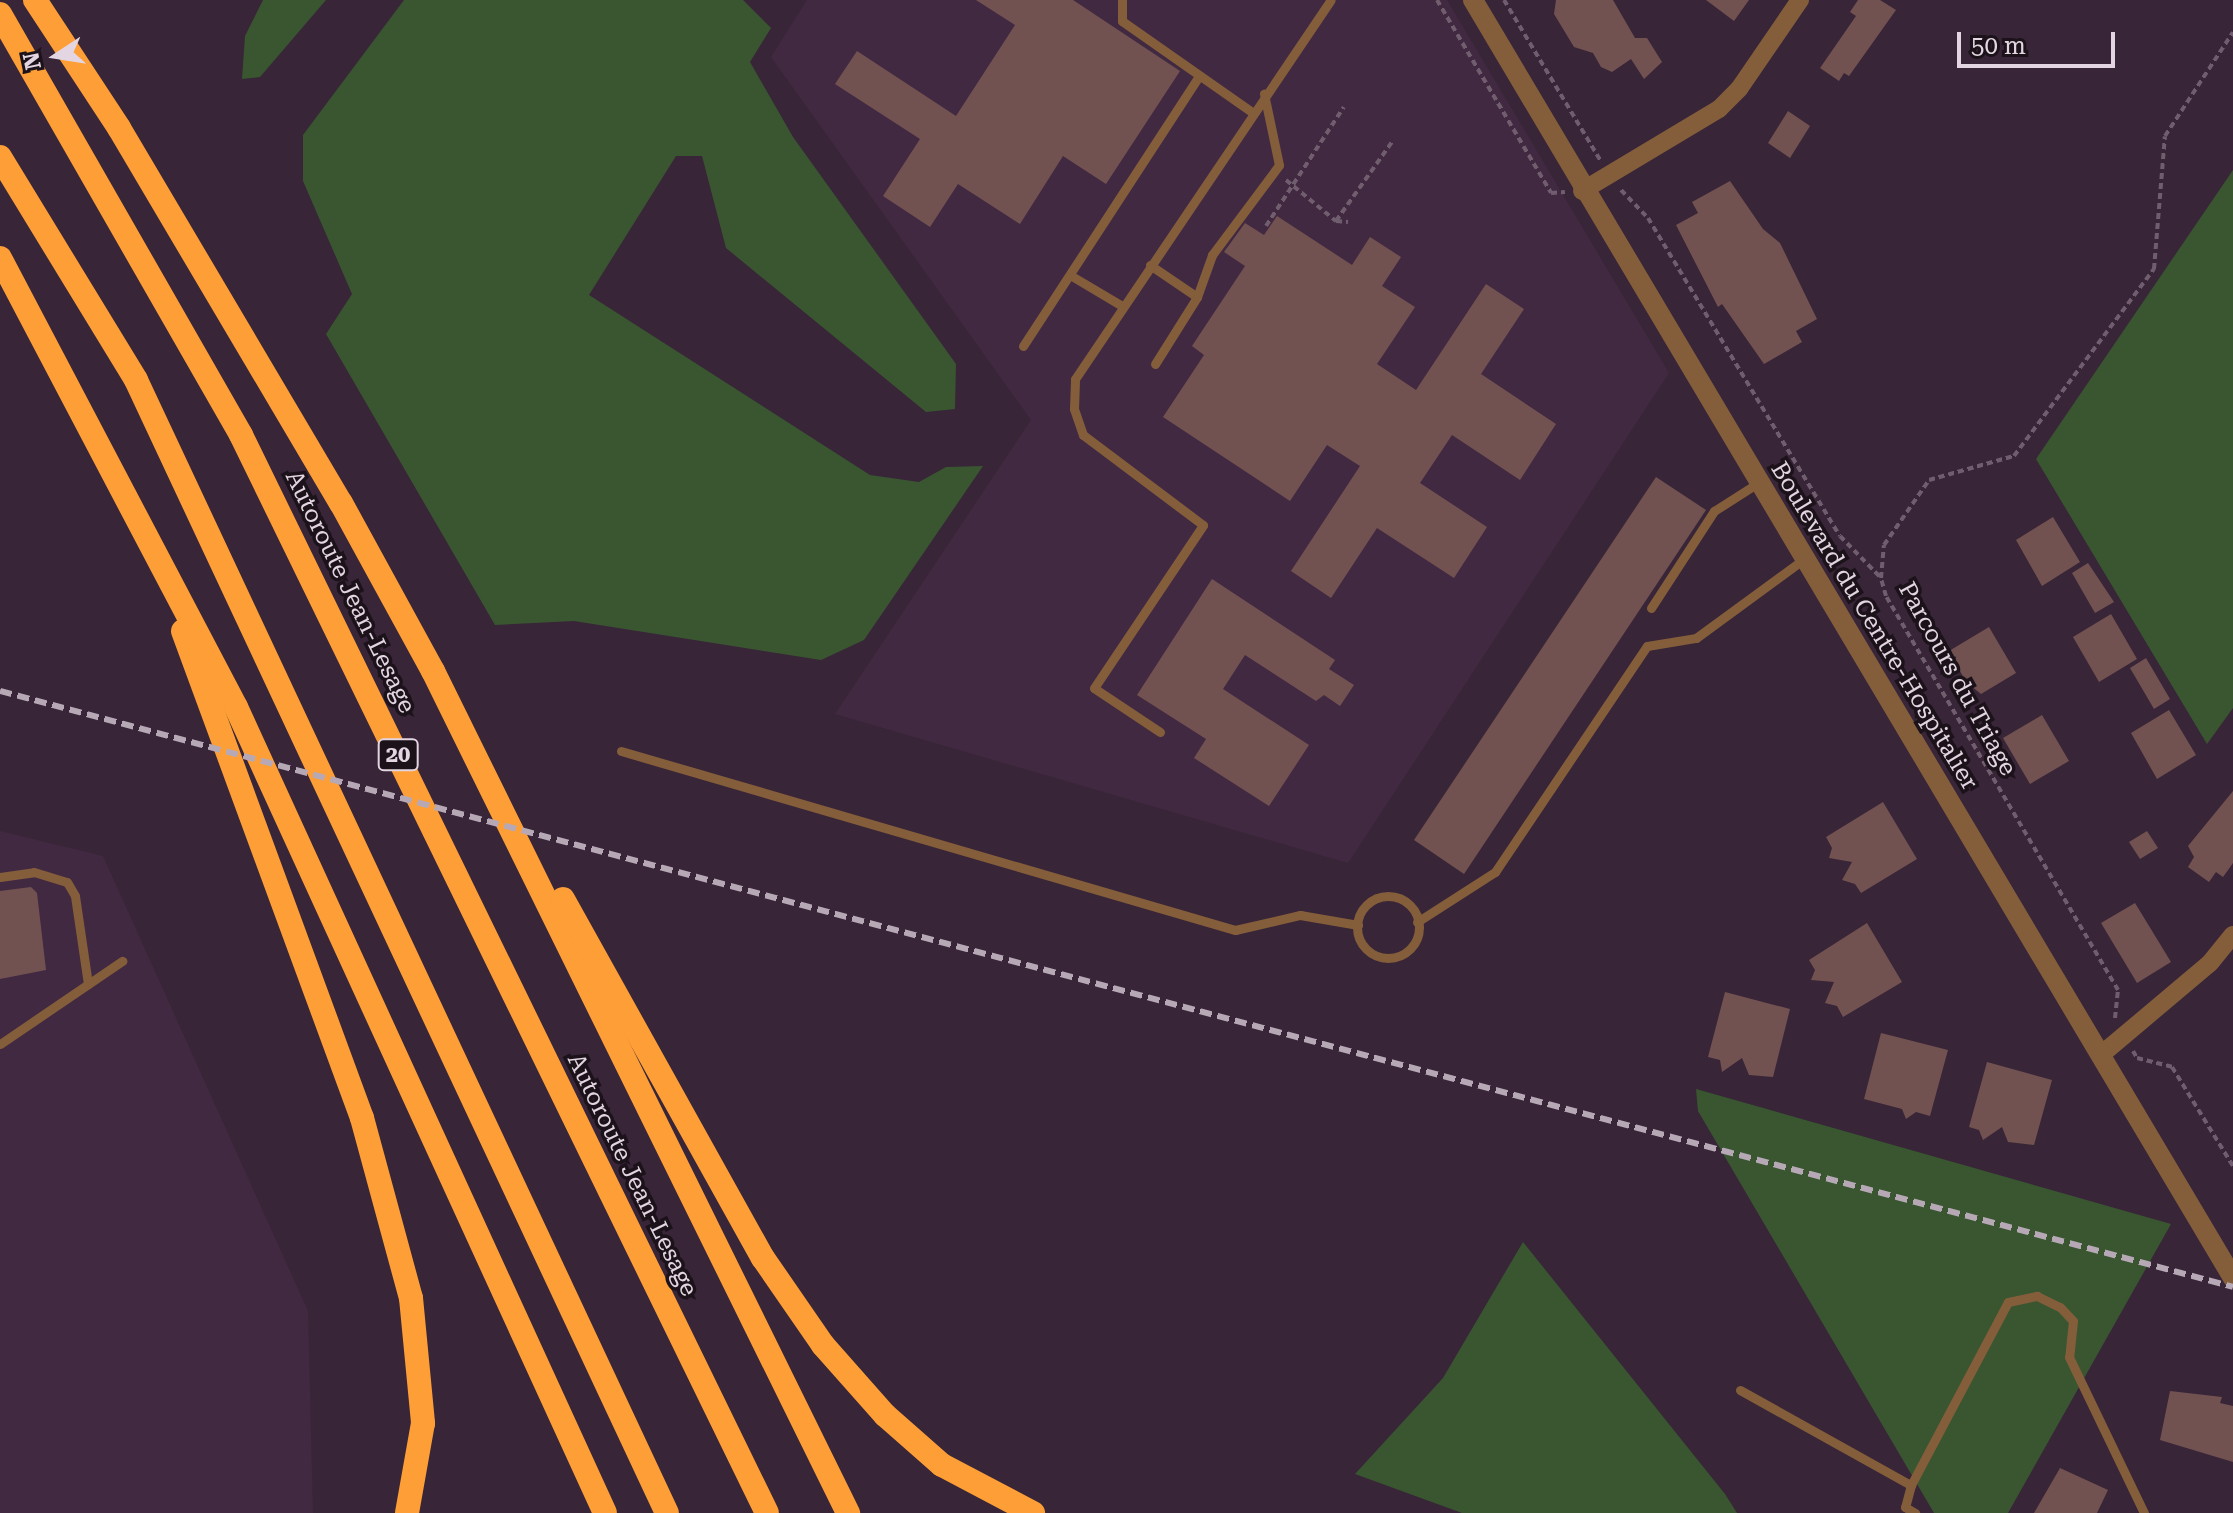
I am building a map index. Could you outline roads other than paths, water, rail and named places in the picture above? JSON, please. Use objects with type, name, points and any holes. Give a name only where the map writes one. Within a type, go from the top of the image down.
[{"type":"highway","points":[[35,0],[127,142],[341,503],[763,1258],[823,1345],[885,1415],[942,1465],[1033,1513]]},
{"type":"highway","name":"Autoroute Jean-Lesage","points":[[0,14],[241,435],[767,1513]]},
{"type":"highway","points":[[0,157],[136,380],[667,1513]]},
{"type":"highway","points":[[0,258],[135,506],[249,735],[605,1513]]},
{"type":"highway","points":[[135,506],[279,882],[362,1118],[407,1283],[423,1423],[407,1513]]},
{"type":"highway","points":[[433,671],[848,1513]]},
{"type":"street","name":"Boulevard du Centre-Hospitalier","points":[[1473,0],[1582,191],[2102,1054],[2233,1278]]},
{"type":"street","points":[[1582,191],[1719,109],[1739,89],[1800,0]]},
{"type":"street","points":[[2102,1054],[2210,963],[2233,935]]},
{"type":"lane","points":[[1122,0],[1122,21],[1252,112]]},
{"type":"lane","points":[[1160,732],[1094,688],[1203,525],[1083,435],[1074,409],[1075,379],[1264,94],[1331,0]]},
{"type":"lane","points":[[1023,346],[1199,76]]},
{"type":"lane","points":[[1155,364],[1197,297],[1212,255],[1279,165],[1264,94]]},
{"type":"lane","points":[[1150,265],[1197,297]]},
{"type":"lane","points":[[1070,275],[1122,306]]},
{"type":"lane","points":[[1651,608],[1714,511],[1758,483]]},
{"type":"lane","points":[[1417,922],[1495,872],[1647,646],[1696,638],[1804,559]]},
{"type":"lane","points":[[621,751],[1235,930],[1300,915],[1358,925]]},
{"type":"lane","points":[[0,877],[34,872],[67,882],[75,896],[88,984]]},
{"type":"lane","points":[[1386,897],[1405,902],[1417,922],[1413,945],[1388,958],[1363,946],[1358,925],[1368,903],[1386,897]]},
{"type":"lane","points":[[0,1044],[122,961]]},
{"type":"lane","points":[[1915,1513],[1905,1507],[1911,1485],[2008,1302],[2037,1296],[2060,1307],[2073,1321],[2069,1357],[2144,1513]]},
{"type":"lane","points":[[1740,1390],[1911,1485]]},
{"type":"railway","points":[[0,691],[2233,1287]]}]
